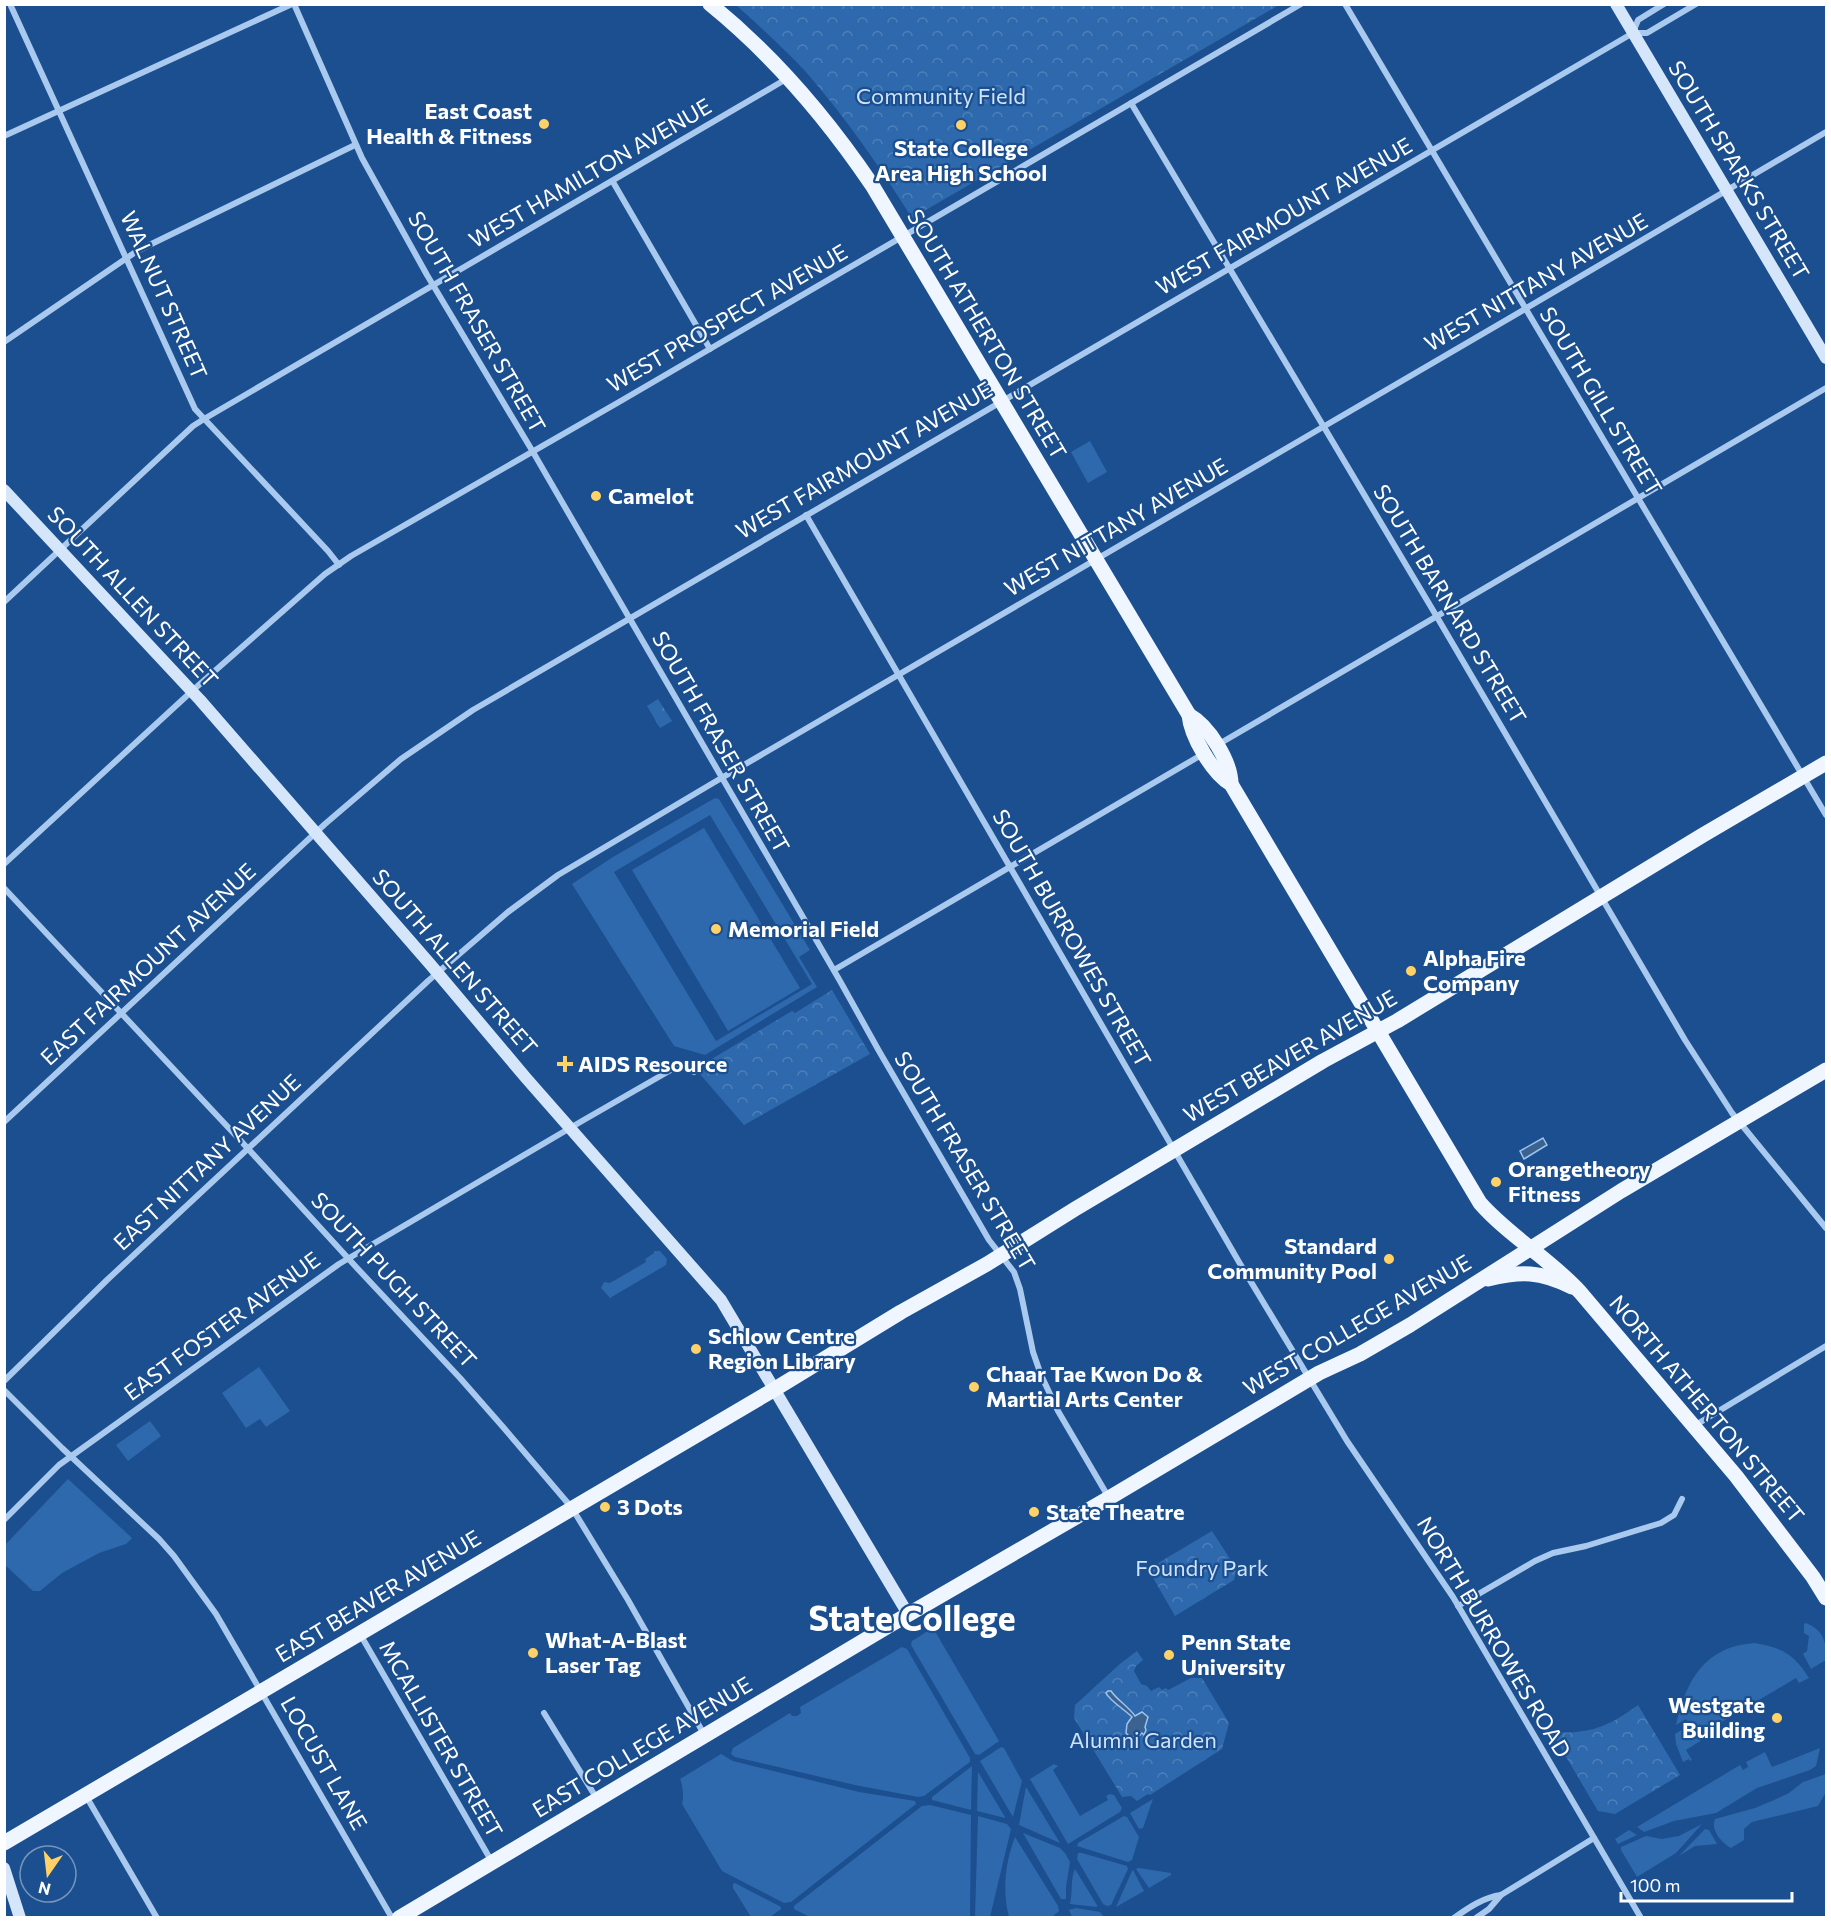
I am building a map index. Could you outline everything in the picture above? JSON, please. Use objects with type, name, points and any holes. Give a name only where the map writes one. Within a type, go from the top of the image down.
[{"type":"main road","name":"SOUTH ATHERTON STREET","points":[[710,4],[749,37],[789,78],[872,185],[1000,402],[1190,715],[1192,732],[1211,749],[1217,774],[1231,784],[1480,1203],[1502,1225],[1537,1252]]},
{"type":"main road","name":"WEST BEAVER AVENUE","points":[[775,1389],[864,1334],[1001,1256],[1174,1149],[1378,1032],[1827,762]]},
{"type":"main road","name":"WEST COLLEGE AVENUE","points":[[908,1614],[1109,1498],[1309,1378],[1360,1354],[1471,1285],[1537,1252],[1621,1191],[1827,1070]]},
{"type":"main road","name":"NORTH ATHERTON STREET","points":[[1537,1252],[1580,1292],[1736,1476],[1795,1552],[1827,1598]]},
{"type":"main road","points":[[1471,1285],[1500,1276],[1530,1273],[1560,1281],[1580,1292]]},
{"type":"main road","name":"EAST BEAVER AVENUE","points":[[4,1843],[775,1389]]},
{"type":"main road","name":"EAST COLLEGE AVENUE","points":[[399,1917],[908,1614]]},
{"type":"street","name":"WALNUT STREET","points":[[10,4],[195,409],[339,565]]},
{"type":"street","points":[[4,136],[293,4]]},
{"type":"street","name":"SOUTH FRASER STREET","points":[[293,4],[355,145],[433,285],[533,452],[979,1223],[1008,1263],[1016,1278],[1032,1348],[1041,1375],[1058,1411],[1109,1498]]},
{"type":"street","name":"WEST PROSPECT AVENUE","points":[[4,864],[192,691],[325,574],[1301,4]]},
{"type":"street","name":"SOUTH GILL STREET","points":[[1345,4],[1827,815]]},
{"type":"street","name":"SOUTH SPARKS STREET","points":[[1616,4],[1827,358]]},
{"type":"street","name":"WEST FAIRMOUNT AVENUE","points":[[1633,33],[1638,20],[1664,4]]},
{"type":"street","name":"WEST FAIRMOUNT AVENUE","points":[[316,833],[401,759],[473,710],[1633,33],[1647,33],[1696,4]]},
{"type":"street","name":"WEST HAMILTON AVENUE","points":[[4,602],[204,418],[789,78]]},
{"type":"street","name":"SOUTH BARNARD STREET","points":[[1131,103],[1686,1040],[1739,1122],[1827,1228]]},
{"type":"street","name":"WEST NITTANY AVENUE","points":[[438,973],[508,912],[558,875],[1827,132]]},
{"type":"street","points":[[4,342],[127,257],[355,145]]},
{"type":"street","points":[[613,182],[710,349]]},
{"type":"street","points":[[834,970],[1827,388]]},
{"type":"street","name":"SOUTH ALLEN STREET","points":[[4,490],[192,691],[721,1300],[908,1614]]},
{"type":"street","name":"SOUTH BURROWES STREET","points":[[806,515],[1309,1378]]},
{"type":"street","name":"EAST FAIRMOUNT AVENUE","points":[[4,1122],[316,833]]},
{"type":"street","name":"SOUTH PUGH STREET","points":[[4,888],[122,1012],[495,1417],[572,1508],[645,1629],[705,1736]]},
{"type":"street","name":"EAST NITTANY AVENUE","points":[[4,1381],[67,1318],[438,973]]},
{"type":"street","name":"EAST FOSTER AVENUE","points":[[4,1520],[45,1477],[71,1457],[349,1259],[676,1067],[688,1067],[694,1072]]},
{"type":"street","points":[[1694,1426],[1827,1346]]},
{"type":"street","name":"NORTH BURROWES ROAD","points":[[1309,1378],[1347,1441],[1458,1606],[1641,1917]]},
{"type":"street","name":"LOCUST LANE","points":[[4,1390],[174,1556],[216,1614],[392,1917]]},
{"type":"street","points":[[1458,1606],[1553,1553],[1586,1546],[1668,1520],[1677,1510],[1682,1499]]},
{"type":"street","name":"MCALLISTER STREET","points":[[359,1633],[492,1862]]},
{"type":"street","points":[[544,1713],[597,1800]]},
{"type":"street","points":[[86,1796],[157,1917]]},
{"type":"street","points":[[1476,1917],[1489,1909],[1501,1895],[1594,1838]]},
{"type":"street","points":[[4,1868],[20,1917]]},
{"type":"street","points":[[1454,1917],[1490,1897],[1501,1895]]},
{"type":"green space","name":"Community Field","points":[[736,5],[1279,5],[912,218],[862,143],[821,89],[789,54]]},
{"type":"green space","points":[[1090,441],[1107,472],[1088,483],[1071,452]]},
{"type":"green space","points":[[658,699],[672,721],[660,728],[647,706]]},
{"type":"green space","points":[[715,798],[719,799],[810,950],[799,957],[817,987],[705,1055],[674,1046],[572,884],[613,857]],"holes":[[[710,815],[812,984],[716,1041],[614,872]]]},
{"type":"green space","name":"Memorial Field","points":[[704,828],[800,988],[728,1031],[632,870]]},
{"type":"green space","points":[[832,990],[870,1054],[744,1125],[699,1073],[712,1064],[710,1060]]},
{"type":"green space","points":[[654,1251],[660,1251],[667,1259],[666,1265],[610,1298],[601,1288],[604,1282],[610,1283],[646,1262],[645,1259]]},
{"type":"green space","points":[[259,1367],[290,1411],[266,1427],[260,1419],[246,1428],[222,1393]]},
{"type":"green space","points":[[150,1421],[161,1436],[128,1461],[116,1445]]},
{"type":"green space","points":[[68,1479],[132,1538],[126,1544],[99,1553],[62,1573],[40,1591],[33,1591],[5,1565],[5,1545]]},
{"type":"green space","name":"Foundry Park","points":[[1212,1531],[1234,1565],[1236,1571],[1234,1580],[1175,1616],[1148,1569]]},
{"type":"green space","points":[[1806,1623],[1821,1634],[1826,1648],[1826,1660],[1811,1669],[1803,1654],[1807,1651],[1809,1636],[1804,1633]]},
{"type":"green space","points":[[931,1629],[936,1633],[999,1741],[979,1755],[975,1754],[911,1645],[912,1641]]},
{"type":"green space","points":[[1755,1643],[1787,1653],[1809,1678],[1799,1683],[1796,1678],[1703,1733],[1705,1738],[1686,1750],[1692,1760],[1683,1762],[1675,1734],[1690,1725],[1686,1719],[1676,1725],[1692,1680],[1711,1658],[1723,1651]]},
{"type":"green space","points":[[902,1647],[907,1649],[970,1758],[970,1762],[924,1796],[918,1797],[855,1785],[735,1757],[731,1754],[733,1748],[790,1713],[792,1716],[797,1716],[801,1713],[800,1707]]},
{"type":"green space","name":"Alumni Garden","points":[[1137,1651],[1143,1660],[1134,1671],[1141,1684],[1147,1686],[1151,1691],[1159,1687],[1162,1690],[1166,1688],[1168,1690],[1191,1678],[1202,1678],[1229,1723],[1222,1749],[1137,1801],[1131,1796],[1122,1797],[1074,1718],[1075,1705]]},
{"type":"green space","points":[[1638,1705],[1680,1775],[1615,1814],[1598,1811],[1552,1733],[1594,1729],[1617,1719]]},
{"type":"green space","points":[[1001,1747],[1004,1748],[1022,1781],[1013,1817],[980,1761]]},
{"type":"green space","points":[[1820,1748],[1816,1766],[1810,1770],[1757,1788],[1716,1813],[1674,1821],[1644,1832],[1637,1827],[1740,1765],[1743,1770],[1748,1767],[1746,1762],[1765,1752],[1772,1767]]},
{"type":"green space","points":[[721,1754],[733,1761],[859,1792],[915,1801],[916,1804],[791,1902],[784,1903],[722,1871],[682,1804],[683,1792],[680,1779]]},
{"type":"green space","points":[[1054,1764],[1058,1766],[1053,1770],[1080,1816],[1108,1800],[1106,1796],[1110,1794],[1114,1795],[1122,1808],[1120,1812],[1068,1844],[1030,1779]]},
{"type":"green space","points":[[972,1766],[971,1810],[932,1800],[932,1797]]},
{"type":"green space","points":[[978,1772],[1005,1817],[1005,1818],[977,1811]]},
{"type":"green space","points":[[1826,1774],[1826,1792],[1818,1806],[1752,1822],[1744,1829],[1744,1840],[1731,1848],[1715,1832],[1715,1819],[1755,1808],[1789,1793],[1803,1782]]},
{"type":"green space","points":[[1026,1787],[1060,1843],[1019,1825]]},
{"type":"green space","points":[[1153,1799],[1143,1828],[1139,1829],[1130,1813]]},
{"type":"green space","points":[[930,1805],[971,1815],[970,1917],[810,1917],[794,1909],[794,1906],[922,1806]]},
{"type":"green space","points":[[978,1816],[1007,1824],[1011,1829],[990,1917],[975,1917]]},
{"type":"green space","points":[[1124,1816],[1127,1817],[1139,1837],[1132,1860],[1128,1862],[1077,1846],[1078,1843]]},
{"type":"green space","points":[[1702,1824],[1676,1853],[1637,1877],[1621,1850],[1621,1847],[1646,1836],[1662,1839],[1679,1836]]},
{"type":"green space","points":[[1705,1829],[1709,1830],[1717,1844],[1695,1846],[1679,1856]]},
{"type":"green space","points":[[1629,1830],[1637,1835],[1618,1844],[1615,1839]]},
{"type":"green space","points":[[1023,1833],[1060,1848],[1065,1853],[1070,1862],[1066,1899],[1061,1899]]},
{"type":"green space","points":[[1015,1837],[1058,1906],[1059,1911],[1052,1917],[1009,1917],[1006,1877]]},
{"type":"green space","points":[[1078,1853],[1127,1866],[1128,1869],[1111,1905],[1103,1904],[1077,1859]]},
{"type":"green space","points":[[1075,1869],[1097,1905],[1097,1907],[1070,1904]]},
{"type":"green space","points":[[1136,1869],[1171,1873],[1171,1875],[1149,1888]]},
{"type":"green space","points":[[1132,1871],[1144,1891],[1116,1907]]},
{"type":"green space","points":[[735,1883],[781,1909],[770,1917],[751,1917],[733,1888]]},
{"type":"green space","points":[[1076,1908],[1100,1912],[1104,1917],[1072,1917],[1069,1910]]},
{"type":"shaded area","points":[[1543,1138],[1547,1145],[1524,1159],[1520,1151]]},
{"type":"shaded area","points":[[1111,1691],[1135,1716],[1142,1712],[1148,1717],[1144,1735],[1142,1733],[1138,1737],[1130,1737],[1126,1733],[1127,1724],[1132,1717],[1110,1699],[1106,1693]]},
{"type":"place","name":"East Coast Health & Fitness","points":[[544,124]]},
{"type":"place","name":"State College Area High School","points":[[961,125]]},
{"type":"place","name":"Camelot","points":[[596,496]]},
{"type":"place","name":"Memorial Field","points":[[716,929]]},
{"type":"place","name":"Alpha Fire Company","points":[[1411,971]]},
{"type":"place","name":"AIDS Resource","points":[[565,1064]]},
{"type":"place","name":"Orangetheory Fitness","points":[[1496,1182]]},
{"type":"place","name":"Standard Community Pool","points":[[1389,1259]]},
{"type":"place","name":"Schlow Centre Region Library","points":[[696,1349]]},
{"type":"place","name":"Chaar Tae Kwon Do & Martial Arts Center","points":[[974,1387]]},
{"type":"place","name":"3 Dots","points":[[605,1507]]},
{"type":"place","name":"State Theatre","points":[[1034,1512]]},
{"type":"place","name":"What-A-Blast Laser Tag","points":[[533,1653]]},
{"type":"place","name":"Penn State University","points":[[1169,1655]]},
{"type":"place","name":"Westgate Building","points":[[1777,1718]]},
{"type":"district","name":"State College","points":[[912,1619]]}]
